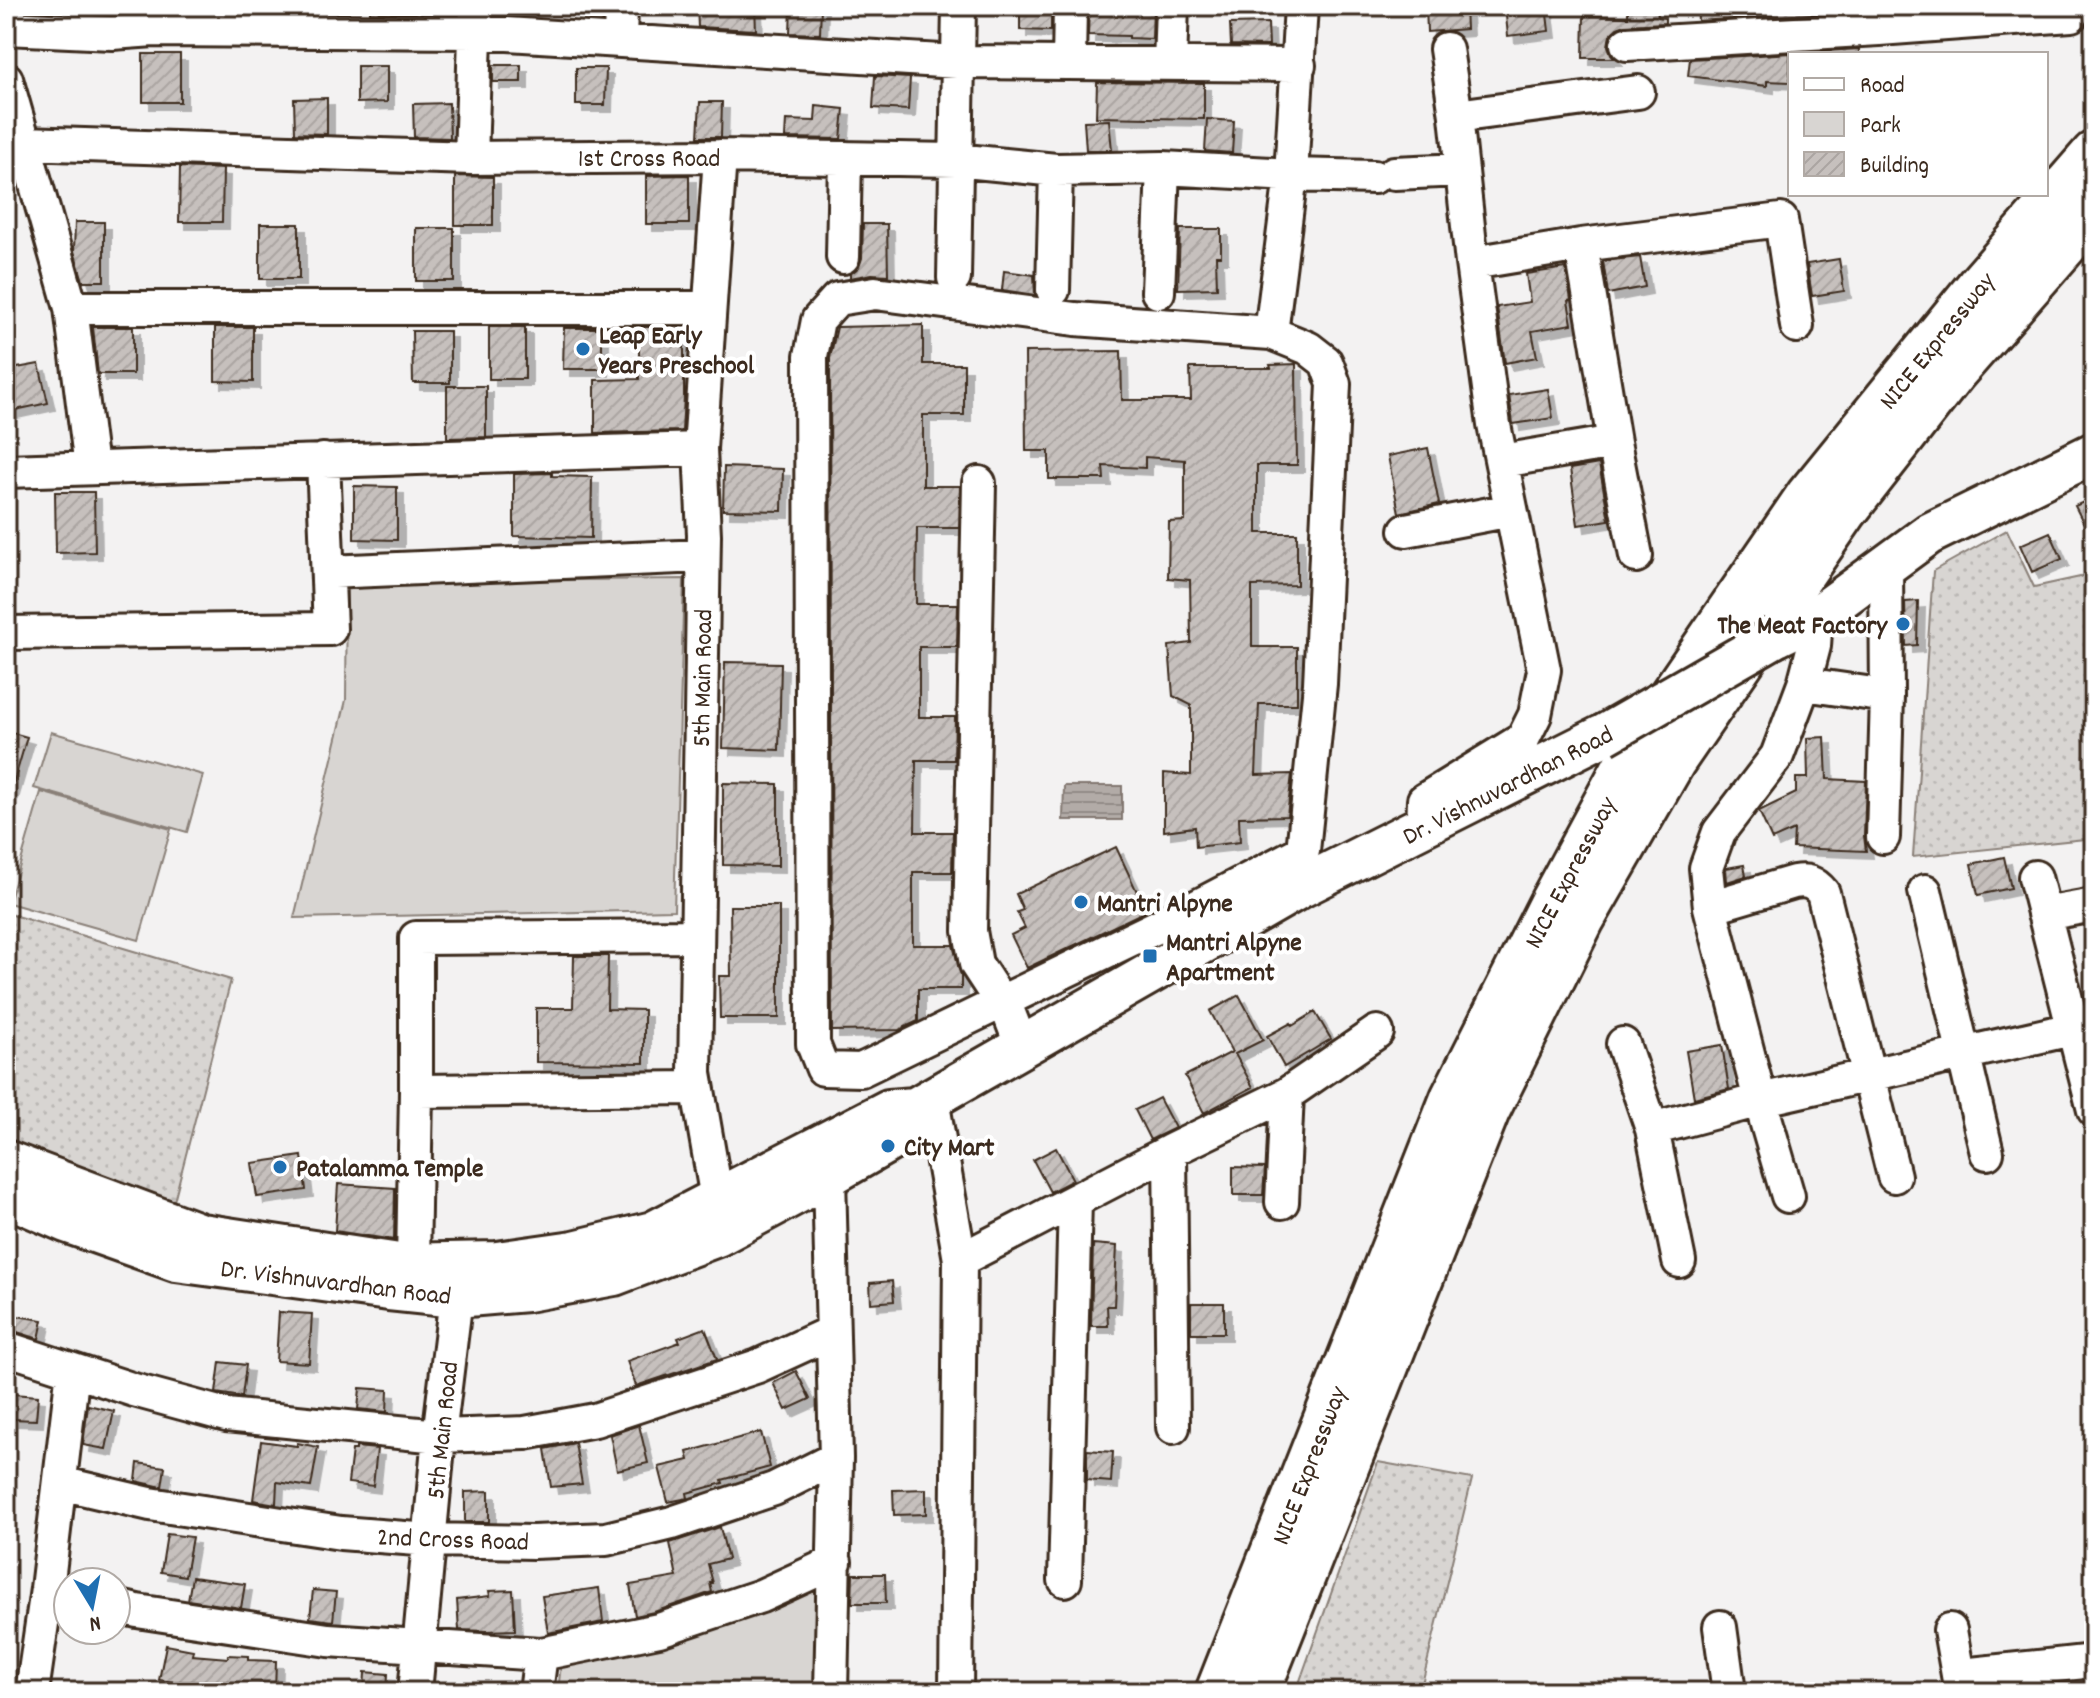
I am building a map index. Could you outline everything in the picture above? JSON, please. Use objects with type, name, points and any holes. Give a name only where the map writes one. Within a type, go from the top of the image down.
[{"type":"highway","name":"NICE Expressway","points":[[1218,1692],[1453,1098],[1551,904],[1633,752],[1809,495],[1978,287],[2094,154]]},
{"type":"highway","name":"NICE Expressway","points":[[1257,1692],[1487,1111],[1582,919],[1673,761],[1845,511],[1953,373],[2094,212]]},
{"type":"main road","name":"Dr. Vishnuvardhan Road","points":[[6,1196],[66,1222],[176,1261],[389,1290],[456,1280],[497,1262],[574,1251],[653,1232],[889,1110],[923,1103],[1022,1047],[1199,925],[1301,887],[1604,735],[1775,637],[1816,617],[1929,534],[2092,458]]},
{"type":"main road","name":"Dr. Vishnuvardhan Road","points":[[6,1161],[201,1234],[413,1264],[456,1280],[527,1291],[614,1275],[717,1236],[902,1134],[923,1103]]},
{"type":"street","points":[[620,41],[621,6]]},
{"type":"street","points":[[954,278],[959,6]]},
{"type":"street","points":[[1069,63],[1070,6]]},
{"type":"street","points":[[1170,64],[1172,6]]},
{"type":"street","points":[[1271,333],[1291,175],[1301,6]]},
{"type":"street","points":[[1627,44],[1878,18],[2071,15]]},
{"type":"street","points":[[6,28],[153,18],[476,19],[620,41],[957,62],[1299,65]]},
{"type":"street","points":[[471,158],[476,19]]},
{"type":"street","points":[[1423,827],[1424,800],[1523,739],[1535,715],[1544,670],[1494,425],[1446,49]]},
{"type":"street","points":[[6,79],[15,144],[71,308],[91,467]]},
{"type":"street","points":[[1456,116],[1638,92]]},
{"type":"street","name":"1st Cross Road","points":[[15,144],[471,158],[720,156],[955,160],[1056,170],[1163,168],[1291,175],[1384,175],[1462,170]]},
{"type":"street","name":"5th Main Road","points":[[717,1199],[696,1088],[703,556],[700,449],[720,156]]},
{"type":"street","points":[[843,257],[845,158]]},
{"type":"street","points":[[1158,292],[1163,168]]},
{"type":"street","points":[[1053,290],[1056,170]]},
{"type":"street","points":[[1472,263],[1581,245],[1781,220],[1797,326]]},
{"type":"street","points":[[1581,245],[1636,556]]},
{"type":"street","points":[[875,293],[1075,319],[1271,333],[1308,348],[1326,362],[1334,384],[1320,684],[1303,851],[1199,925],[1002,1002],[861,1070],[823,1069],[813,1044],[811,356],[818,320],[837,299],[875,293]]},
{"type":"street","points":[[71,308],[709,308]]},
{"type":"street","points":[[1502,461],[1614,442]]},
{"type":"street","points":[[6,471],[700,449]]},
{"type":"street","points":[[6,633],[330,629],[323,460]]},
{"type":"street","points":[[979,483],[970,931],[976,964],[1010,1016],[1022,1047]]},
{"type":"street","points":[[1406,530],[1511,510]]},
{"type":"street","points":[[328,572],[703,556]]},
{"type":"street","points":[[1883,837],[1887,696],[1886,565]]},
{"type":"street","points":[[1788,1196],[1710,907],[1706,868],[1719,832],[1777,756],[1804,684],[1814,646],[1816,617]]},
{"type":"street","points":[[1804,684],[1887,696]]},
{"type":"street","points":[[2035,877],[2044,914],[2083,1026],[2094,1110]]},
{"type":"street","points":[[1710,907],[1806,880],[1823,893],[1894,1176]]},
{"type":"street","points":[[1925,891],[1987,1153]]},
{"type":"street","points":[[2044,914],[2094,905]]},
{"type":"street","points":[[413,1264],[416,938],[697,936]]},
{"type":"street","points":[[1652,1129],[1760,1100],[2083,1026]]},
{"type":"street","points":[[960,1260],[1287,1094],[1377,1032]]},
{"type":"street","points":[[1623,1044],[1652,1129],[1679,1261]]},
{"type":"street","points":[[416,1091],[696,1088]]},
{"type":"street","points":[[1282,1202],[1287,1094]]},
{"type":"street","points":[[923,1103],[960,1260],[956,1692]]},
{"type":"street","points":[[1170,1151],[1173,1427]]},
{"type":"street","points":[[829,1176],[836,1458],[831,1692]]},
{"type":"street","points":[[1065,1580],[1075,1201]]},
{"type":"street","name":"5th Main Road","points":[[415,1692],[456,1280]]},
{"type":"street","points":[[6,1348],[134,1390],[226,1415],[439,1436],[525,1433],[595,1420],[758,1366],[832,1332]]},
{"type":"street","points":[[58,1566],[60,1483],[73,1370]]},
{"type":"street","name":"2nd Cross Road","points":[[60,1483],[150,1504],[341,1533],[430,1540],[533,1542],[606,1539],[672,1523],[774,1489],[836,1458]]},
{"type":"street","points":[[132,1610],[328,1640],[541,1654],[659,1630],[761,1596],[835,1562]]},
{"type":"street","points":[[32,1692],[52,1615]]},
{"type":"street","points":[[1720,1627],[1722,1691]]},
{"type":"street","points":[[1950,1630],[1960,1691]]},
{"type":"street","points":[[536,1692],[541,1654]]},
{"type":"street","points":[[1960,1691],[1963,1680],[1971,1674],[2094,1661]]},
{"type":"green space","points":[[2007,530],[2034,587],[2094,574],[2094,838],[1913,857],[1933,571]]},
{"type":"green space","points":[[684,579],[674,910],[294,918],[346,700],[347,582]]},
{"type":"green space","points":[[51,732],[203,775],[187,832],[34,788]]},
{"type":"green space","points":[[41,792],[171,829],[139,940],[9,903]]},
{"type":"green space","points":[[6,913],[231,980],[174,1201],[6,1139]]},
{"type":"green space","points":[[1378,1462],[1472,1479],[1420,1692],[1296,1692]]},
{"type":"green space","points":[[819,1590],[813,1692],[558,1692],[561,1664]]},
{"type":"shaded area","points":[[1064,786],[1122,786],[1122,820],[1063,820]]},
{"type":"building","points":[[263,6],[301,6],[301,12],[262,12]]},
{"type":"building","points":[[370,6],[414,6],[415,13],[370,12]]},
{"type":"building","points":[[697,6],[755,6],[756,30],[698,27]]},
{"type":"building","points":[[791,6],[821,6],[820,34],[790,33]]},
{"type":"building","points":[[1020,6],[1051,6],[1051,31],[1020,30]]},
{"type":"building","points":[[1089,6],[1153,6],[1152,39],[1088,35]]},
{"type":"building","points":[[1426,6],[1465,6],[1466,29],[1427,32]]},
{"type":"building","points":[[1505,6],[1546,6],[1549,31],[1508,36]]},
{"type":"building","points":[[1697,6],[1856,6],[1856,11],[1698,21]]},
{"type":"building","points":[[1657,7],[1658,17],[1665,18],[1665,23],[1625,25],[1610,35],[1608,46],[1615,58],[1583,58],[1584,16],[1628,17],[1628,9]]},
{"type":"building","points":[[1268,23],[1269,46],[1231,45],[1230,24]]},
{"type":"building","points":[[1859,49],[1859,52],[1808,52]]},
{"type":"building","points":[[1788,53],[1788,82],[1767,81],[1767,86],[1688,76],[1690,59]]},
{"type":"building","points":[[143,54],[180,54],[180,102],[143,102]]},
{"type":"building","points":[[493,65],[521,65],[521,82],[493,82]]},
{"type":"building","points":[[357,66],[387,66],[387,102],[357,103]]},
{"type":"building","points":[[576,68],[606,68],[605,105],[576,105]]},
{"type":"building","points":[[875,76],[910,78],[908,110],[873,108]]},
{"type":"building","points":[[1097,82],[1204,83],[1204,119],[1096,117]]},
{"type":"building","points":[[327,98],[327,134],[295,133],[294,99]]},
{"type":"building","points":[[700,102],[722,102],[721,137],[698,137]]},
{"type":"building","points":[[449,103],[450,138],[414,137],[413,104]]},
{"type":"building","points":[[816,106],[844,109],[841,139],[785,138],[786,120],[815,121]]},
{"type":"building","points":[[1207,119],[1234,121],[1232,153],[1205,151]]},
{"type":"building","points":[[1109,120],[1112,150],[1086,150],[1084,121]]},
{"type":"building","points":[[180,167],[223,169],[222,222],[179,222]]},
{"type":"building","points":[[689,175],[689,224],[646,224],[646,176]]},
{"type":"building","points":[[455,176],[493,177],[493,225],[455,225]]},
{"type":"building","points":[[75,222],[104,222],[104,281],[83,281],[74,251]]},
{"type":"building","points":[[260,224],[299,224],[299,279],[260,279]]},
{"type":"building","points":[[863,224],[887,224],[888,275],[850,278],[862,258]]},
{"type":"building","points":[[416,228],[454,228],[454,281],[416,281]]},
{"type":"building","points":[[1180,229],[1221,229],[1221,256],[1216,256],[1217,288],[1178,289]]},
{"type":"building","points":[[1640,257],[1645,287],[1608,294],[1603,261]]},
{"type":"building","points":[[1839,259],[1844,291],[1812,296],[1807,264]]},
{"type":"building","points":[[1566,268],[1572,324],[1532,331],[1537,357],[1505,363],[1497,307],[1530,302],[1526,274]]},
{"type":"building","points":[[1004,271],[1034,275],[1035,295],[1002,290]]},
{"type":"building","points":[[923,325],[923,364],[964,364],[964,415],[923,415],[923,486],[960,486],[959,528],[917,528],[916,604],[958,604],[957,647],[919,647],[919,717],[955,717],[954,760],[916,760],[915,832],[953,832],[952,872],[913,872],[913,945],[953,945],[961,975],[961,989],[918,989],[918,1021],[899,1030],[832,1031],[830,358],[837,327]]},
{"type":"building","points":[[93,327],[133,327],[133,374],[98,374]]},
{"type":"building","points":[[215,327],[253,327],[253,382],[215,381]]},
{"type":"building","points":[[489,327],[525,327],[525,379],[489,379]]},
{"type":"building","points":[[639,327],[684,327],[682,431],[595,433],[595,380],[639,379]]},
{"type":"building","name":"Leap Early Years Preschool","points":[[564,328],[602,328],[602,369],[563,369]]},
{"type":"building","points":[[412,331],[450,331],[450,383],[413,383]]},
{"type":"building","points":[[1121,351],[1122,400],[1191,400],[1190,368],[1271,368],[1270,365],[1296,364],[1297,465],[1257,465],[1257,533],[1297,533],[1297,585],[1252,586],[1252,647],[1297,647],[1297,704],[1259,704],[1256,775],[1292,774],[1287,816],[1239,817],[1240,842],[1196,847],[1195,827],[1164,831],[1164,773],[1191,775],[1191,705],[1173,696],[1169,646],[1191,643],[1190,580],[1168,578],[1169,522],[1185,521],[1185,460],[1145,457],[1145,468],[1103,466],[1104,479],[1049,479],[1049,451],[1026,451],[1025,352]]},
{"type":"building","points":[[39,364],[48,403],[6,412],[6,370]]},
{"type":"building","points":[[447,386],[486,386],[486,437],[447,438]]},
{"type":"building","points":[[1548,389],[1553,418],[1513,424],[1509,395]]},
{"type":"building","points":[[1428,448],[1439,504],[1399,513],[1388,456]]},
{"type":"building","points":[[1599,464],[1609,520],[1578,525],[1570,469]]},
{"type":"building","points":[[724,467],[783,469],[782,511],[723,510]]},
{"type":"building","points":[[552,473],[552,476],[592,477],[591,538],[514,536],[514,474]]},
{"type":"building","points":[[354,486],[397,487],[397,540],[354,539]]},
{"type":"building","points":[[55,492],[94,492],[95,552],[56,553]]},
{"type":"building","points":[[2094,497],[2094,544],[2075,506]]},
{"type":"building","points":[[2050,532],[2062,559],[2032,572],[2020,545]]},
{"type":"building","points":[[1918,601],[1917,645],[1906,646],[1905,602]]},
{"type":"building","points":[[725,662],[781,663],[779,750],[723,748]]},
{"type":"building","points":[[6,731],[27,737],[11,792],[6,791]]},
{"type":"building","points":[[1825,737],[1827,779],[1866,781],[1866,851],[1793,848],[1794,830],[1772,840],[1759,811],[1796,793],[1796,778],[1808,778],[1807,738]]},
{"type":"building","points":[[723,783],[778,784],[778,866],[723,865]]},
{"type":"building","name":"Mantri Alpyne","points":[[1116,847],[1146,911],[1027,968],[1011,935],[1025,928],[1017,912],[1023,910],[1016,894]]},
{"type":"building","points":[[2004,857],[2011,888],[1978,895],[1971,864]]},
{"type":"building","points":[[1744,865],[1746,876],[1727,882],[1726,868]]},
{"type":"building","points":[[730,906],[779,906],[779,1018],[720,1018],[719,976],[731,976]]},
{"type":"building","points":[[574,956],[608,956],[607,1009],[644,1010],[644,1063],[536,1062],[536,1008],[573,1008]]},
{"type":"building","points":[[1239,995],[1263,1040],[1235,1054],[1253,1087],[1204,1113],[1185,1076],[1232,1052],[1210,1011]]},
{"type":"building","points":[[1315,1012],[1331,1039],[1284,1067],[1267,1036]]},
{"type":"building","points":[[1722,1045],[1729,1089],[1694,1098],[1686,1051]]},
{"type":"building","points":[[1159,1098],[1175,1128],[1150,1140],[1135,1110]]},
{"type":"building","points":[[1056,1148],[1073,1180],[1050,1192],[1033,1160]]},
{"type":"building","points":[[302,1156],[306,1190],[257,1197],[252,1163]]},
{"type":"building","points":[[1233,1167],[1265,1168],[1263,1195],[1233,1195]]},
{"type":"building","points":[[338,1184],[395,1188],[394,1240],[335,1231]]},
{"type":"building","points":[[1093,1244],[1117,1246],[1114,1306],[1107,1306],[1108,1326],[1091,1326]]},
{"type":"building","points":[[892,1281],[894,1301],[871,1303],[870,1283]]},
{"type":"building","points":[[1191,1303],[1224,1303],[1224,1333],[1191,1333]]},
{"type":"building","points":[[279,1312],[312,1314],[309,1363],[276,1361]]},
{"type":"building","points":[[17,1316],[43,1320],[39,1339],[14,1331]]},
{"type":"building","points":[[705,1328],[717,1359],[636,1386],[627,1361],[680,1342],[678,1338]]},
{"type":"building","points":[[220,1362],[246,1365],[242,1397],[216,1393]]},
{"type":"building","points":[[796,1371],[810,1399],[786,1410],[773,1383]]},
{"type":"building","points":[[360,1388],[388,1390],[387,1412],[358,1409]]},
{"type":"building","points":[[12,1394],[38,1396],[36,1420],[11,1419]]},
{"type":"building","points":[[88,1405],[114,1411],[106,1449],[83,1445]]},
{"type":"building","points":[[639,1425],[648,1463],[617,1470],[610,1435]]},
{"type":"building","points":[[761,1432],[770,1467],[722,1480],[723,1483],[687,1493],[688,1498],[668,1502],[659,1467],[689,1460],[687,1452]]},
{"type":"building","points":[[261,1441],[318,1447],[311,1487],[277,1482],[276,1504],[253,1500]]},
{"type":"building","points":[[575,1443],[582,1484],[551,1487],[545,1449]]},
{"type":"building","points":[[356,1447],[377,1449],[373,1486],[348,1483],[352,1450]]},
{"type":"building","points":[[1087,1450],[1113,1452],[1111,1482],[1087,1480]]},
{"type":"building","points":[[138,1463],[165,1467],[162,1487],[136,1481]]},
{"type":"building","points":[[926,1489],[926,1514],[894,1515],[893,1490]]},
{"type":"building","points":[[489,1491],[489,1522],[465,1522],[465,1492]]},
{"type":"building","points":[[720,1527],[728,1559],[708,1564],[712,1592],[635,1616],[630,1585],[677,1577],[670,1543]]},
{"type":"building","points":[[167,1534],[192,1537],[185,1576],[161,1572]]},
{"type":"building","points":[[853,1574],[885,1574],[886,1603],[852,1603]]},
{"type":"building","points":[[192,1577],[245,1584],[241,1608],[188,1600]]},
{"type":"building","points":[[599,1588],[603,1622],[548,1633],[542,1596]]},
{"type":"building","points":[[313,1590],[336,1592],[333,1621],[310,1618]]},
{"type":"building","points":[[513,1590],[515,1630],[459,1630],[457,1600],[490,1596],[489,1591]]},
{"type":"building","points":[[166,1645],[193,1650],[192,1655],[248,1656],[248,1660],[276,1661],[275,1692],[225,1690],[159,1680]]},
{"type":"building","points":[[365,1672],[388,1674],[387,1692],[364,1692]]},
{"type":"place","name":"Leap Early Years Preschool","points":[[583,349]]},
{"type":"place","name":"The Meat Factory","points":[[1903,624]]},
{"type":"place","name":"Mantri Alpyne","points":[[1081,902]]},
{"type":"place","name":"Mantri Alpyne Apartment","points":[[1150,956]]},
{"type":"place","name":"City Mart","points":[[888,1146]]},
{"type":"place","name":"Patalamma Temple","points":[[280,1167]]}]
